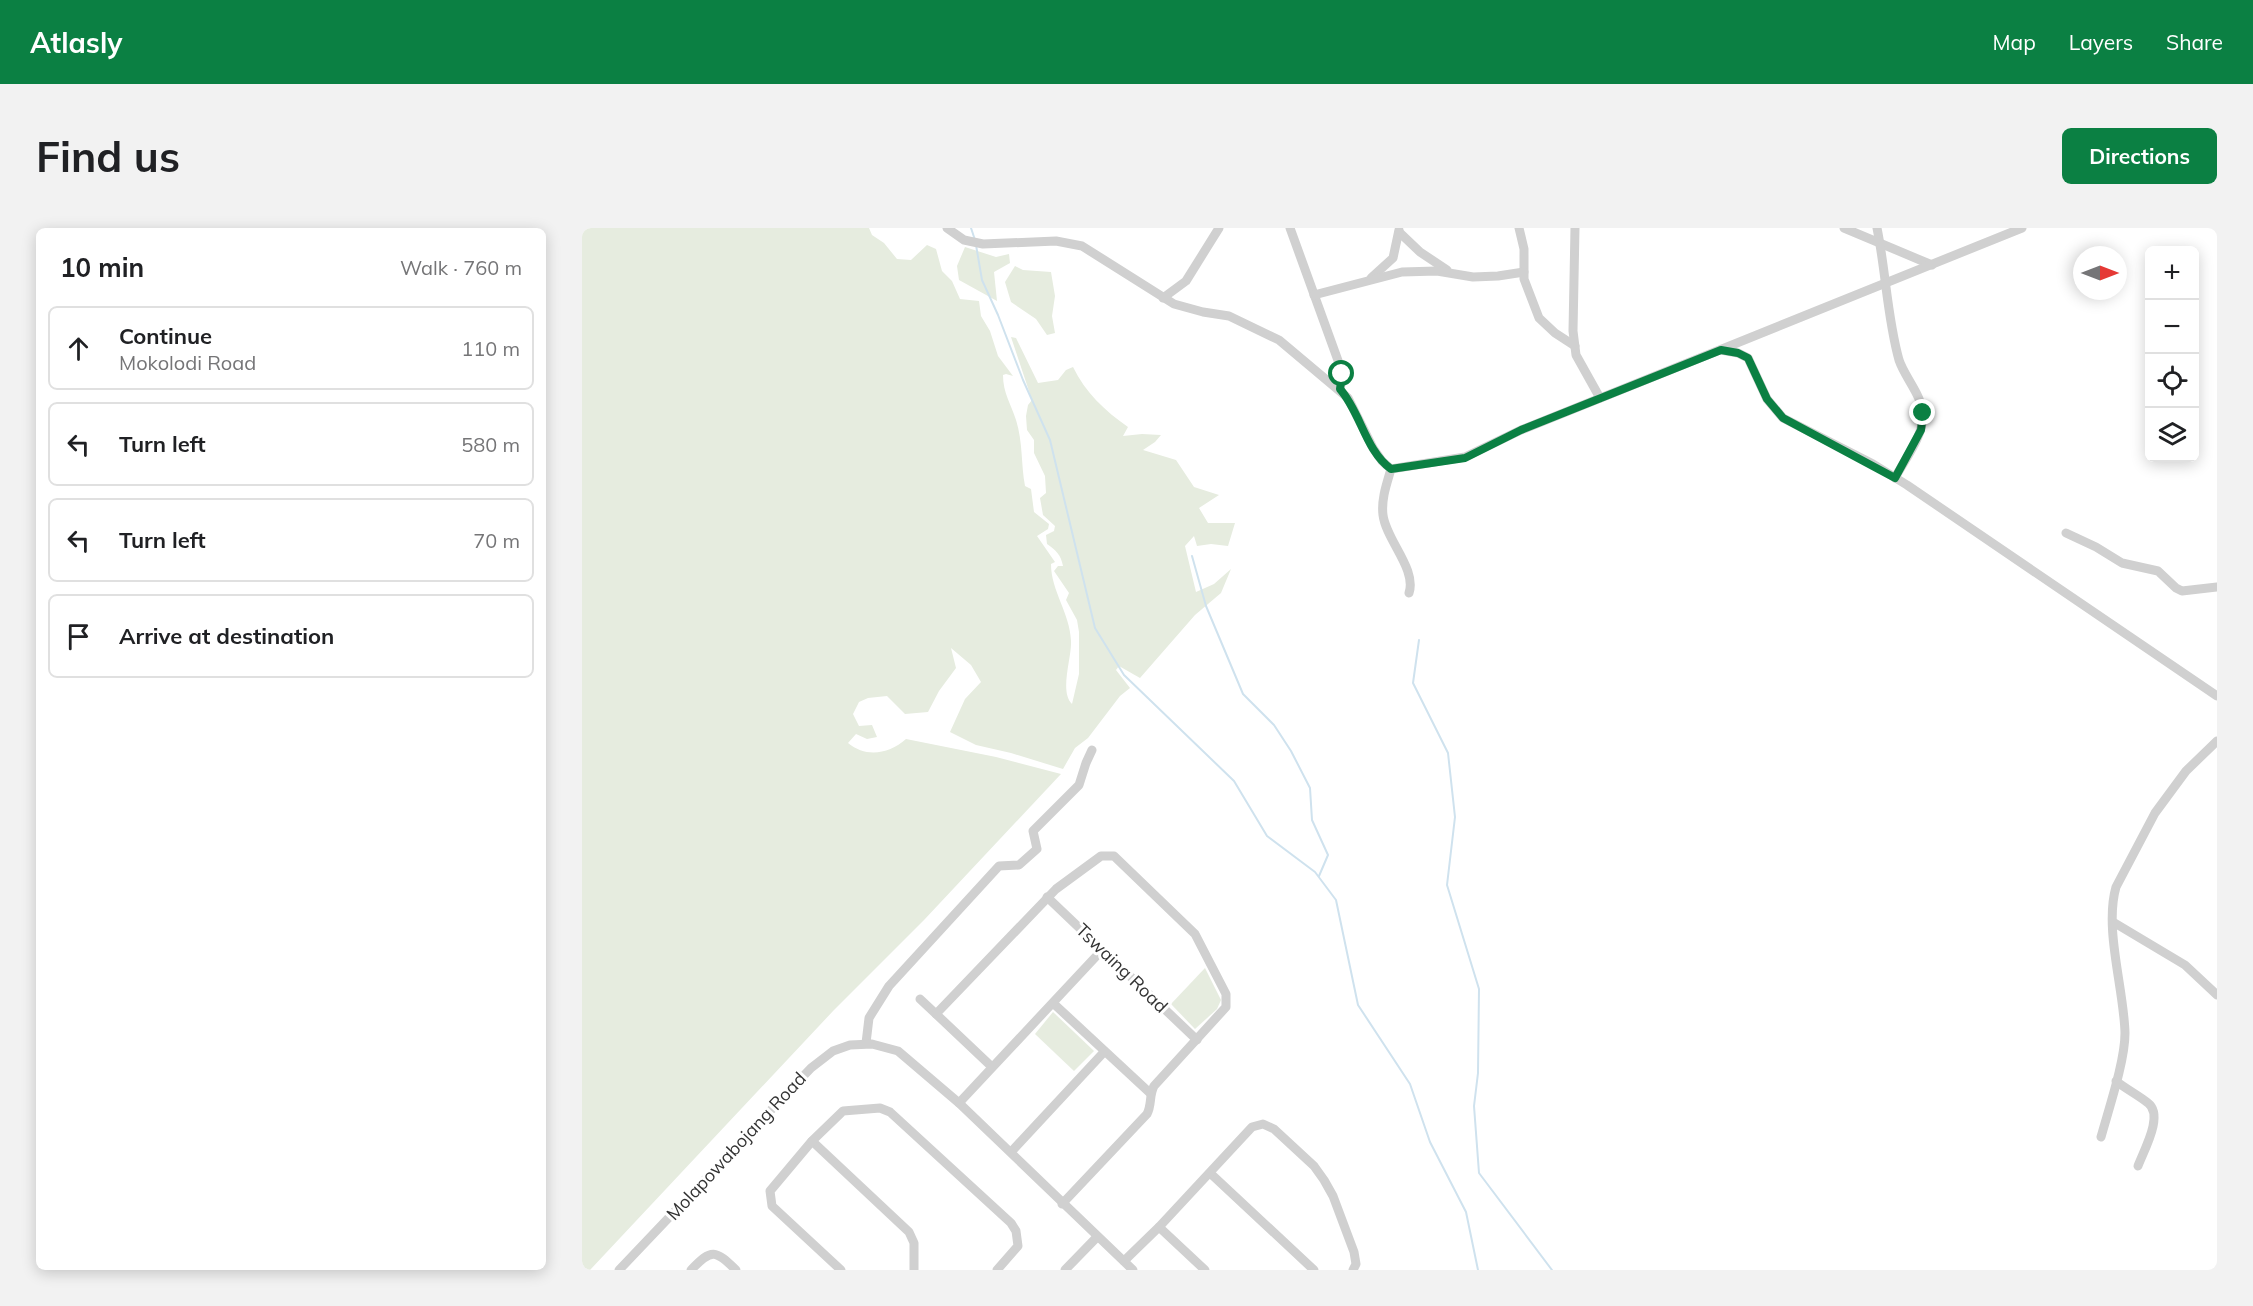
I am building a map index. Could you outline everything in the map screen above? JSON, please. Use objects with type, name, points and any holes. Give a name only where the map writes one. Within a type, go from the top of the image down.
[{"type":"street","points":[[946,228],[964,240],[983,244],[1056,241],[1082,246],[1174,304],[1235,318],[1279,340],[1348,398],[1372,448],[1391,469]]},
{"type":"street","points":[[1163,298],[1186,281],[1219,228]]},
{"type":"street","points":[[1290,228],[1340,366],[1342,379],[1340,389]]},
{"type":"street","points":[[1520,228],[1527,289],[1539,318],[1555,333],[1575,346]]},
{"type":"street","points":[[1575,228],[1573,331],[1576,355],[1600,398]]},
{"type":"street","points":[[1844,228],[1932,265]]},
{"type":"street","points":[[1877,228],[1900,363],[1923,413],[1921,430],[1895,478]]},
{"type":"street","points":[[1391,469],[1465,458],[1521,430],[2022,228]]},
{"type":"street","points":[[1370,279],[1393,258],[1399,230]]},
{"type":"street","points":[[1399,230],[1420,252],[1451,273]]},
{"type":"street","points":[[1314,296],[1402,272],[1437,271],[1473,278],[1524,272]]},
{"type":"street","points":[[1721,350],[1738,353],[1748,358],[1767,399],[1783,418],[1895,478],[2217,696]]},
{"type":"street","points":[[1391,469],[1383,499],[1383,515],[1388,533],[1410,579],[1409,593]]},
{"type":"street","points":[[2066,533],[2122,562],[2158,571],[2182,591],[2217,587]]},
{"type":"street","points":[[2101,1137],[2116,1082],[2125,1034],[2113,922],[2113,897],[2155,813],[2186,771],[2217,741]]},
{"type":"street","points":[[1092,750],[1079,784],[1033,831],[1037,849],[1020,865],[999,866],[889,986],[870,1018],[866,1043],[898,1052],[959,1103],[1133,1270]]},
{"type":"street","points":[[936,1014],[1047,897],[1101,856],[1114,856],[1118,859],[1195,934],[1226,994],[1225,1010],[1154,1086],[1150,1093],[1150,1107],[1147,1114],[1062,1204]]},
{"type":"street","name":"Tswaing Road","points":[[1047,897],[1197,1040]]},
{"type":"street","points":[[2113,922],[2185,965],[2217,995]]},
{"type":"street","points":[[959,1103],[1103,949]]},
{"type":"street","points":[[920,999],[992,1067]]},
{"type":"street","points":[[1053,1003],[1150,1093]]},
{"type":"street","name":"Molapowabojang Road","points":[[619,1270],[811,1068],[833,1051],[850,1045],[866,1043]]},
{"type":"street","points":[[1011,1152],[1104,1052]]},
{"type":"street","points":[[2116,1082],[2150,1105],[2154,1112],[2155,1120],[2138,1166]]},
{"type":"street","points":[[841,1270],[772,1206],[770,1198],[773,1186],[839,1114],[847,1109],[880,1108],[890,1112],[1011,1224],[1016,1231],[1018,1246],[997,1270]]},
{"type":"street","points":[[1124,1262],[1252,1127],[1258,1124],[1268,1125],[1314,1166],[1324,1180],[1333,1196],[1354,1252],[1356,1264],[1353,1270]]},
{"type":"street","points":[[812,1142],[909,1232],[914,1242],[914,1270]]},
{"type":"street","points":[[1210,1173],[1314,1270]]},
{"type":"street","points":[[1159,1227],[1205,1270]]},
{"type":"street","points":[[1065,1270],[1097,1237]]},
{"type":"street","points":[[691,1270],[709,1254],[722,1256],[736,1270]]},
{"type":"shaded area","points":[[582,228],[869,228],[872,235],[884,243],[897,259],[911,260],[927,245],[936,249],[942,271],[952,281],[960,299],[979,301],[981,316],[990,331],[998,356],[1013,376],[1003,375],[1003,381],[1018,428],[1025,486],[1031,489],[1034,512],[1049,524],[1048,529],[1037,536],[1055,562],[1051,564],[1052,574],[1070,631],[1071,648],[1066,691],[1072,704],[1079,674],[1079,632],[1077,620],[1066,600],[1069,593],[1054,571],[1058,566],[1063,566],[1061,559],[1047,544],[1046,535],[1054,531],[1055,526],[1043,515],[1040,498],[1046,493],[1045,476],[1034,453],[1034,440],[1027,430],[1026,416],[1028,405],[1032,400],[1011,337],[1016,338],[1038,383],[1058,380],[1066,370],[1073,367],[1083,385],[1096,400],[1128,427],[1123,436],[1161,435],[1143,450],[1176,460],[1194,487],[1219,495],[1199,508],[1208,523],[1235,523],[1228,546],[1211,544],[1197,546],[1194,536],[1185,546],[1196,592],[1214,584],[1231,569],[1221,593],[1195,615],[1140,678],[1119,666],[1116,670],[1130,688],[1120,696],[1088,738],[1075,748],[1063,769],[976,745],[950,732],[965,699],[981,682],[971,665],[951,648],[956,668],[939,691],[928,712],[905,714],[887,696],[868,698],[859,702],[853,714],[859,726],[872,725],[877,737],[867,739],[856,734],[848,743],[862,751],[885,751],[906,739],[996,757],[1061,774],[924,920],[834,1010],[590,1270],[582,1270]]},
{"type":"shaded area","points":[[965,247],[996,257],[1009,254],[1010,263],[994,272],[997,301],[959,280],[957,266]]},
{"type":"shaded area","points":[[1015,266],[1023,270],[1051,272],[1055,296],[1052,316],[1055,333],[1047,335],[1036,319],[1011,302],[1005,282]]},
{"type":"shaded area","points":[[1205,968],[1221,1000],[1217,1009],[1195,1029],[1171,1004]]},
{"type":"shaded area","points":[[1053,1012],[1094,1051],[1074,1071],[1035,1034]]},
{"type":"waterway","points":[[971,228],[975,240]]},
{"type":"waterway","points":[[976,245],[982,280],[1050,440],[1095,628],[1124,675],[1234,781],[1267,836],[1315,872],[1336,900],[1358,1005],[1410,1084],[1430,1142],[1466,1212],[1478,1270]]},
{"type":"waterway","points":[[1192,556],[1206,606],[1243,694],[1274,725],[1291,751],[1310,788],[1312,820],[1328,855],[1319,876]]},
{"type":"waterway","points":[[1419,640],[1413,683],[1448,753],[1455,817],[1447,885],[1479,989],[1478,1073],[1474,1106],[1479,1173],[1552,1270]]},
{"type":"route","points":[[1342,374],[1340,389],[1348,398],[1372,448],[1391,469],[1465,458],[1521,430],[1721,350],[1738,353],[1748,358],[1767,399],[1783,418],[1873,464],[1895,478],[1921,430],[1923,413]]}]
